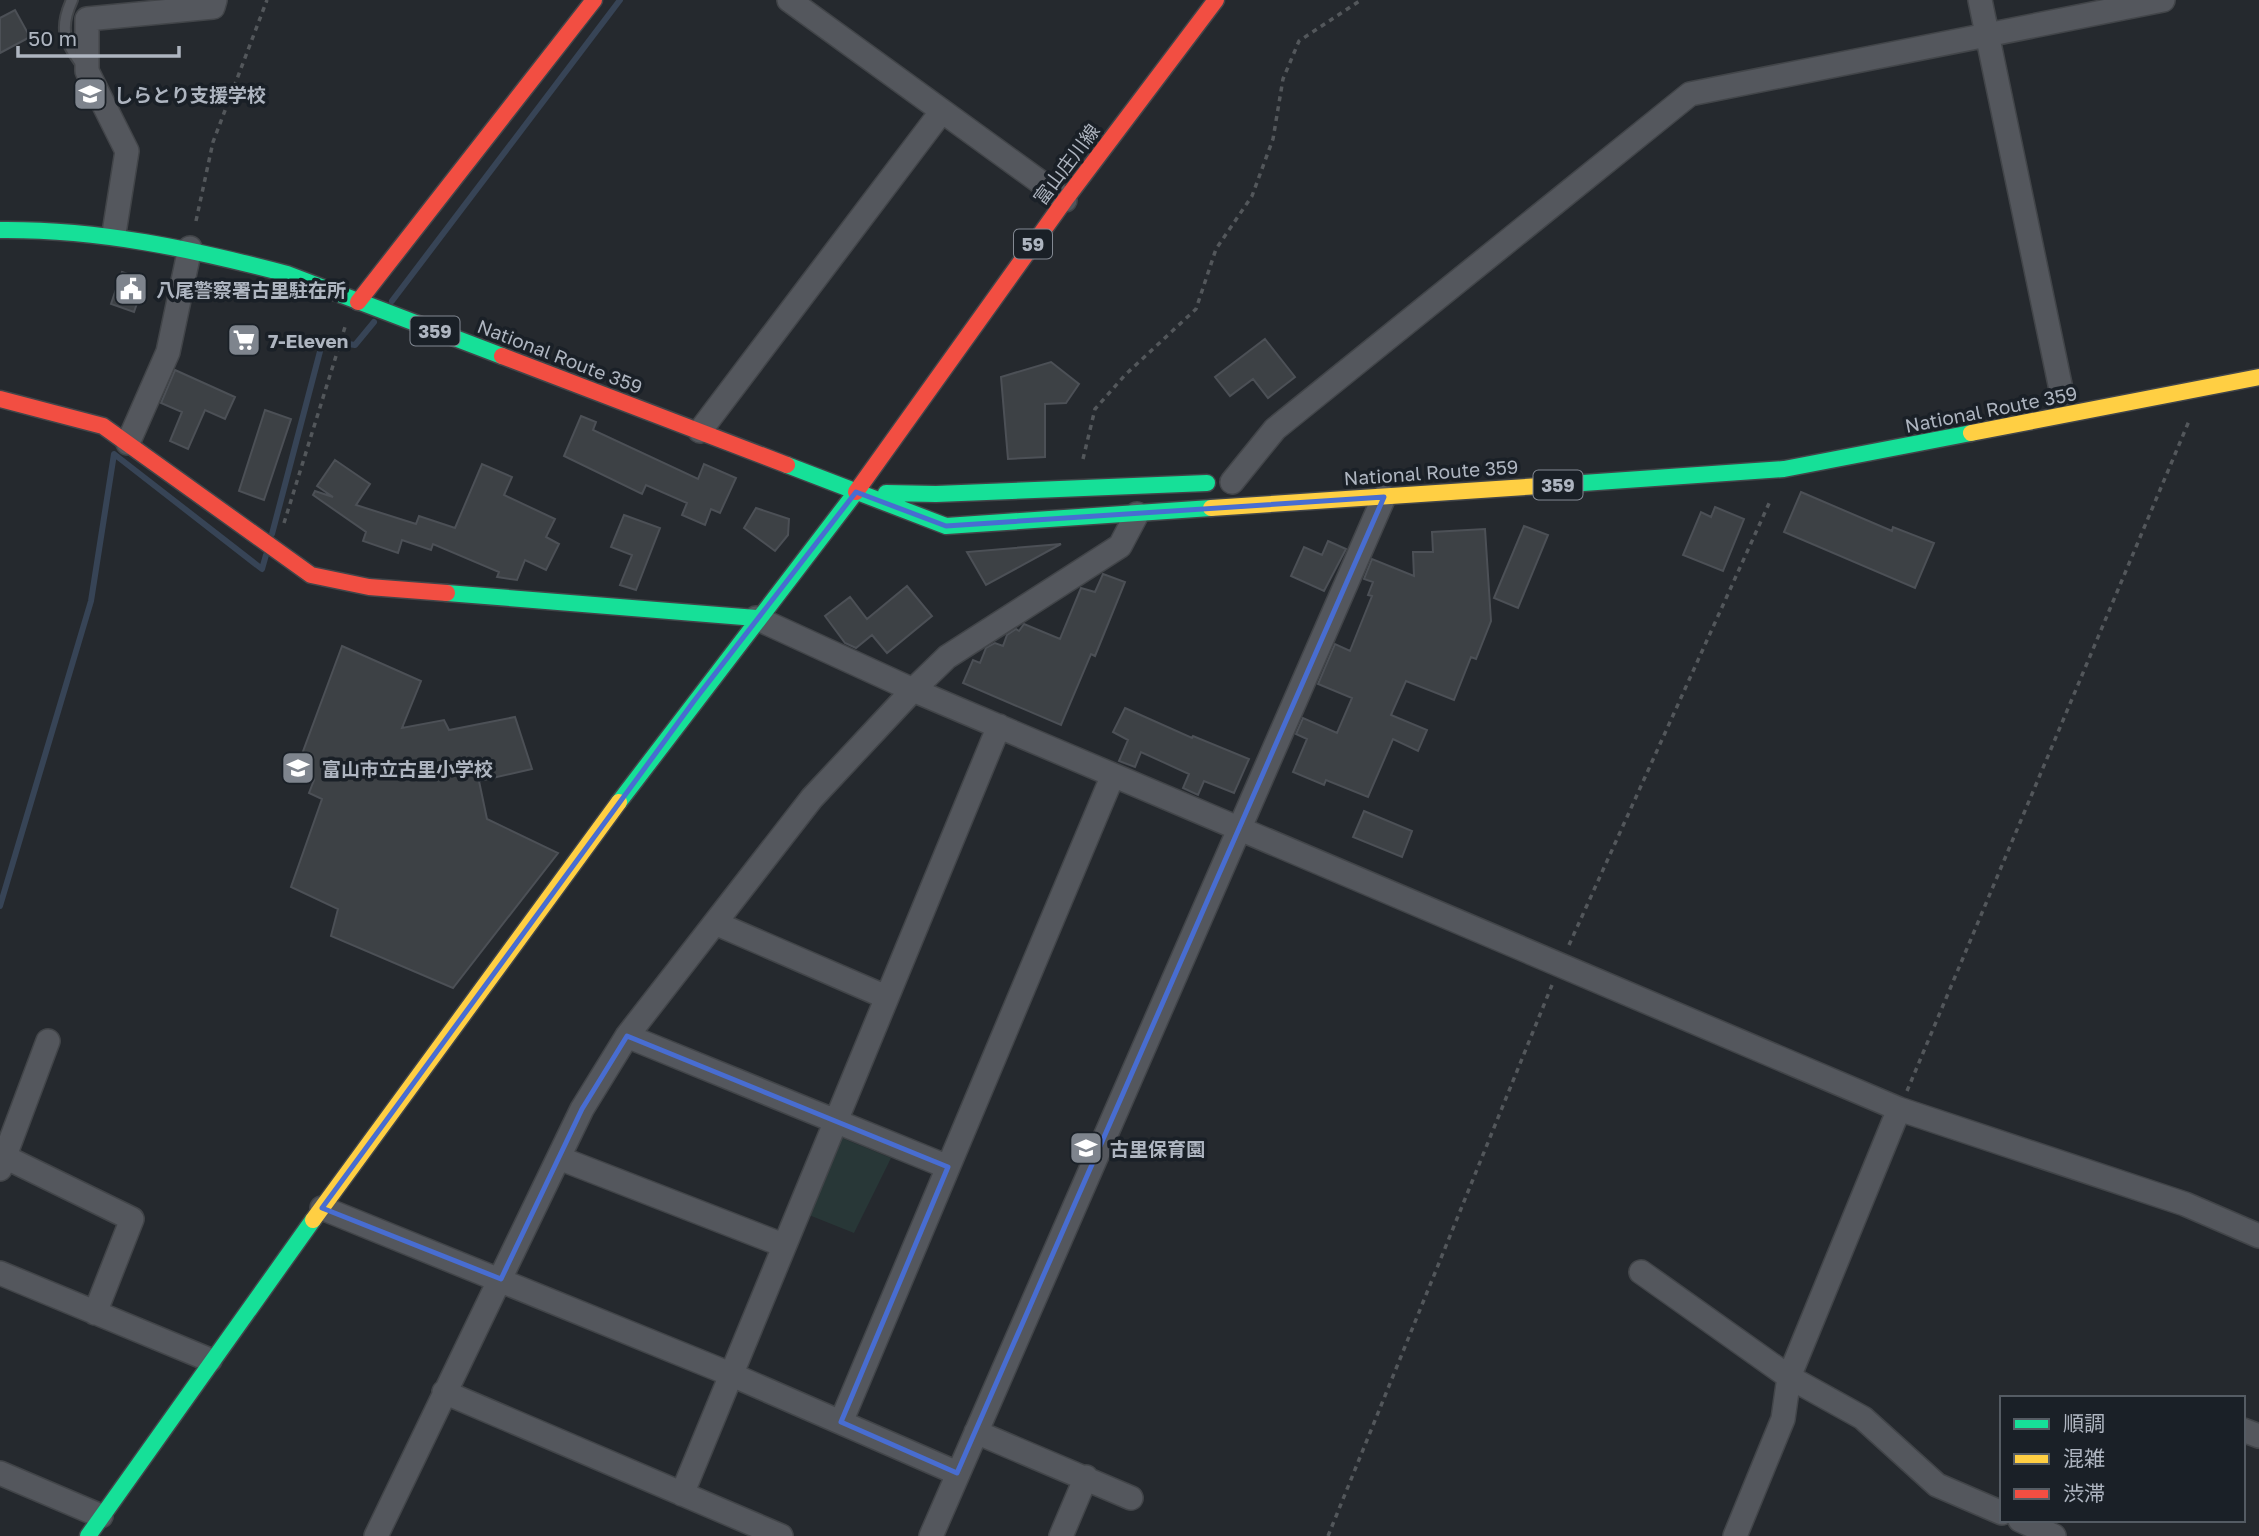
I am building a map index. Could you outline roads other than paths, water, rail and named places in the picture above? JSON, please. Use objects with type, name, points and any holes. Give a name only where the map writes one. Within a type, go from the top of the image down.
[{"type":"main road","points":[[358,302],[594,0]]},
{"type":"main road","name":"富山庄川線","points":[[88,1536],[210,1360],[756,618],[856,492],[1065,200],[1216,0]]},
{"type":"main road","name":"National Route 359","points":[[0,230],[39,228],[114,233],[190,247],[287,274],[946,526],[1784,469],[2259,377]]},
{"type":"main road","points":[[0,399],[103,426],[311,575],[369,587],[756,618]]},
{"type":"main road","name":"National Route 359","points":[[856,492],[936,494],[1260,480]]},
{"type":"street","points":[[114,233],[127,152],[87,71],[87,19],[193,4],[213,6],[215,0]]},
{"type":"street","points":[[789,0],[1065,200]]},
{"type":"street","points":[[1980,0],[2062,394]]},
{"type":"street","points":[[1232,482],[1275,429],[1690,94],[2163,0]]},
{"type":"street","points":[[701,431],[942,111]]},
{"type":"street","points":[[128,443],[168,352],[190,247]]},
{"type":"street","points":[[931,1536],[1384,497]]},
{"type":"street","points":[[376,1536],[582,1109],[627,1035],[811,798],[913,690],[947,657],[1120,546],[1137,513]]},
{"type":"street","points":[[756,618],[913,690],[1561,963],[1899,1109],[2185,1204],[2259,1236]]},
{"type":"street","points":[[682,1494],[999,726]]},
{"type":"street","points":[[841,1422],[1113,775]]},
{"type":"street","points":[[715,923],[886,997]]},
{"type":"street","points":[[627,1035],[948,1167]]},
{"type":"street","points":[[48,1041],[2,1163],[132,1219],[95,1312]]},
{"type":"street","points":[[1735,1536],[1783,1419],[1789,1377],[1899,1109]]},
{"type":"street","points":[[559,1158],[783,1245]]},
{"type":"street","points":[[322,1208],[730,1374],[957,1472]]},
{"type":"street","points":[[1641,1272],[1789,1377],[1863,1418],[1937,1485],[2000,1512]]},
{"type":"street","points":[[0,1273],[210,1360]]},
{"type":"street","points":[[444,1392],[781,1536]]},
{"type":"street","points":[[976,1432],[1130,1497]]},
{"type":"street","points":[[0,1473],[101,1516]]},
{"type":"street","points":[[1061,1536],[1086,1477]]},
{"type":"street","points":[[2027,1522],[2056,1531]]},
{"type":"lane","points":[[72,0],[63,20],[68,46],[87,71]]},
{"type":"waterway","points":[[392,301],[620,0]]},
{"type":"waterway","points":[[272,534],[323,340],[355,345],[374,322]]},
{"type":"waterway","points":[[0,906],[91,601],[114,454],[262,569],[266,555]]},
{"type":"place","name":"しらとり支援学校","points":[[90,94]]},
{"type":"place","name":"八尾警察署古里駐在所","points":[[131,289]]},
{"type":"place","name":"7-Eleven","points":[[244,340]]},
{"type":"place","name":"富山市立古里小学校","points":[[298,768]]},
{"type":"place","name":"古里保育園","points":[[1086,1148]]}]
